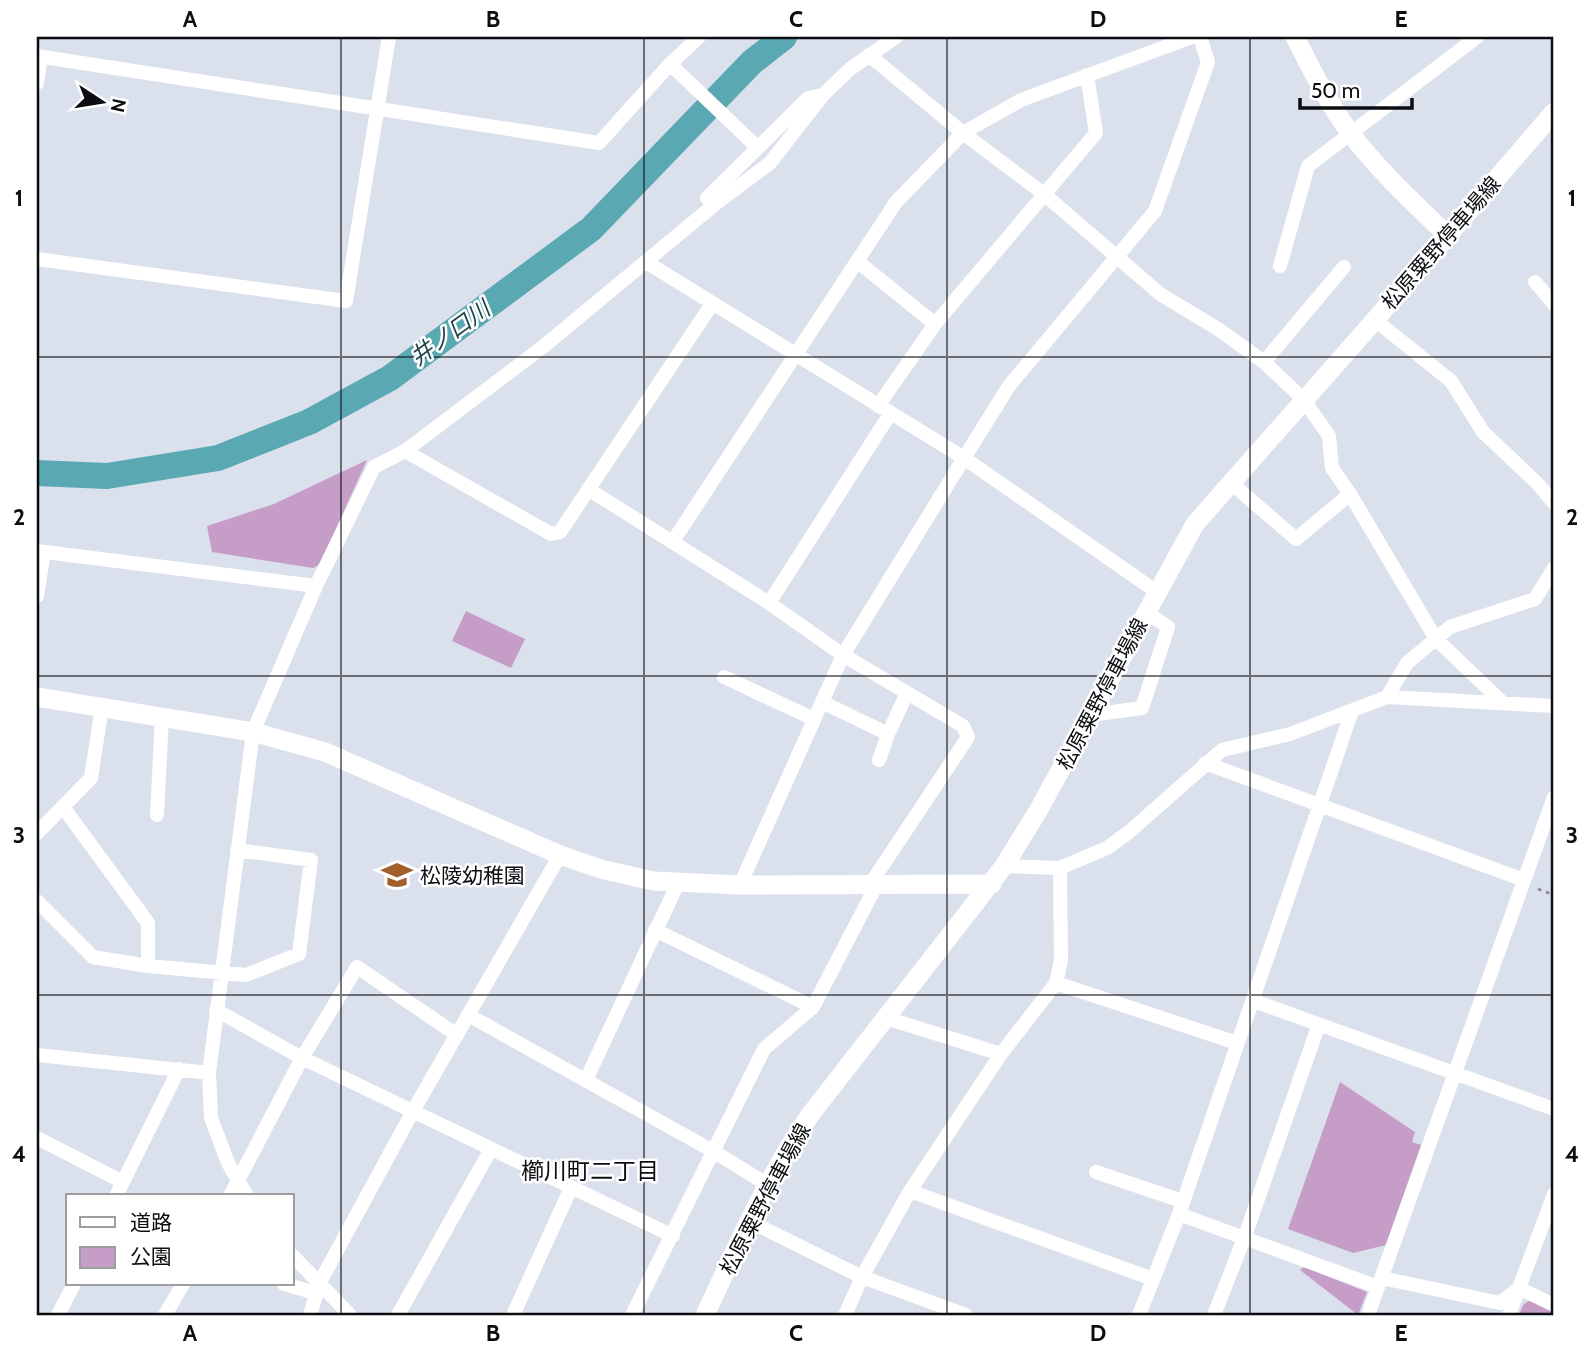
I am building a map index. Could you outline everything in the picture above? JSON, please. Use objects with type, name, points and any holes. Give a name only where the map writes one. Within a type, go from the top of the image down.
[{"type":"main road","points":[[1295,37],[1349,132],[1380,170],[1447,235]]},
{"type":"main road","name":"松原粟野停車場線","points":[[705,1315],[749,1221],[791,1143],[1004,866],[1038,811],[1195,524],[1376,320],[1554,112]]},
{"type":"main road","points":[[37,697],[253,732],[325,752],[560,855],[601,869],[653,881],[740,885],[992,884]]},
{"type":"street","points":[[37,259],[346,300],[389,37]]},
{"type":"street","points":[[37,83],[39,56],[599,144],[676,69],[699,37]]},
{"type":"street","points":[[245,1194],[237,1183],[211,1118],[209,1073],[253,732],[316,586],[374,467],[405,451],[544,346],[714,205],[770,163],[823,95],[869,55],[896,37]]},
{"type":"street","points":[[673,541],[896,202],[963,134],[1021,100],[1192,37]]},
{"type":"street","points":[[740,885],[843,655],[964,458],[1009,386],[1155,211],[1208,62],[1200,37]]},
{"type":"street","points":[[1280,267],[1308,166],[1349,132],[1477,37]]},
{"type":"street","points":[[869,55],[963,134],[1044,194],[1160,294],[1219,329],[1264,362],[1304,400],[1329,436],[1332,468],[1436,639],[1502,702]]},
{"type":"street","points":[[676,69],[754,145]]},
{"type":"street","points":[[769,603],[935,324],[1096,133],[1087,75]]},
{"type":"street","points":[[714,205],[707,198],[754,145],[808,98],[823,95]]},
{"type":"street","points":[[857,261],[935,324]]},
{"type":"street","points":[[646,262],[964,458],[1157,592]]},
{"type":"street","points":[[1264,362],[1345,267]]},
{"type":"street","points":[[1535,282],[1554,304]]},
{"type":"street","points":[[405,451],[551,534],[560,532],[712,304]]},
{"type":"street","points":[[1376,320],[1451,381],[1483,432],[1538,484],[1554,503]]},
{"type":"street","points":[[1231,483],[1296,539],[1350,494]]},
{"type":"street","points":[[588,489],[769,603],[843,655],[963,726],[968,737],[874,883],[813,1007],[764,1049],[632,1315]]},
{"type":"street","points":[[37,596],[40,552],[316,586]]},
{"type":"street","points":[[1387,697],[1407,663],[1450,627],[1535,599],[1554,568]]},
{"type":"street","points":[[1091,715],[1142,708],[1168,627],[1146,612]]},
{"type":"street","points":[[724,677],[814,719]]},
{"type":"street","points":[[879,760],[888,733],[907,693]]},
{"type":"street","points":[[1004,866],[1060,868],[1107,848],[1222,750],[1290,734],[1387,697],[1554,706]]},
{"type":"street","points":[[822,702],[888,733]]},
{"type":"street","points":[[37,833],[91,778],[102,707]]},
{"type":"street","points":[[1139,1315],[1181,1207],[1254,1001],[1352,711]]},
{"type":"street","points":[[157,815],[162,716]]},
{"type":"street","points":[[1205,763],[1523,882]]},
{"type":"street","points":[[1368,1315],[1554,797]]},
{"type":"street","points":[[63,807],[148,923],[148,966]]},
{"type":"street","points":[[37,901],[93,957],[148,966],[246,975],[299,954],[311,860],[237,850]]},
{"type":"street","points":[[310,1315],[318,1287],[413,1111],[560,855]]},
{"type":"street","points":[[845,1315],[862,1277],[910,1191],[1001,1054],[1056,983],[1061,960],[1060,868]]},
{"type":"street","points":[[586,1080],[678,883]]},
{"type":"street","points":[[655,930],[813,1007]]},
{"type":"street","points":[[231,1194],[302,1058],[357,967],[457,1035]]},
{"type":"street","points":[[1056,983],[1237,1043]]},
{"type":"street","points":[[1254,1001],[1554,1109]]},
{"type":"street","points":[[216,1010],[302,1058],[673,1236]]},
{"type":"street","points":[[468,1015],[713,1151],[768,1185]]},
{"type":"street","points":[[886,1018],[1001,1054]]},
{"type":"street","points":[[1214,1315],[1245,1236],[1319,1024]]},
{"type":"street","points":[[37,1055],[209,1073]]},
{"type":"street","points":[[117,1194],[179,1069]]},
{"type":"street","points":[[37,1138],[123,1182]]},
{"type":"street","points":[[398,1315],[491,1149]]},
{"type":"street","points":[[1096,1172],[1245,1236],[1380,1282],[1500,1303],[1519,1288]]},
{"type":"street","points":[[513,1315],[571,1188]]},
{"type":"street","points":[[910,1191],[1153,1279]]},
{"type":"street","points":[[1509,1315],[1554,1194]]},
{"type":"street","points":[[749,1221],[862,1277],[966,1315]]},
{"type":"street","points":[[294,1257],[318,1287],[351,1315]]},
{"type":"street","points":[[294,1285],[318,1287]]},
{"type":"street","points":[[58,1315],[73,1286]]},
{"type":"street","points":[[165,1315],[182,1286]]},
{"type":"street","points":[[1519,1288],[1554,1305]]},
{"type":"path","points":[[1523,882],[1554,895]]},
{"type":"green space","points":[[367,460],[320,564],[313,568],[212,552],[207,526],[274,504]]},
{"type":"green space","points":[[466,611],[525,639],[511,668],[452,641]]},
{"type":"green space","points":[[1340,1082],[1415,1132],[1412,1142],[1421,1145],[1386,1245],[1353,1253],[1288,1229]]},
{"type":"green space","points":[[1304,1267],[1367,1292],[1358,1315],[1300,1270]]},
{"type":"green space","points":[[1530,1300],[1554,1310],[1554,1315],[1519,1315],[1523,1305]]},
{"type":"waterway","name":"井ノ口川","points":[[37,473],[107,476],[218,458],[309,422],[390,378],[591,229],[752,62],[784,37]]},
{"type":"place","name":"松陵幼稚園","points":[[397,875]]},
{"type":"district","name":"櫛川町二丁目","points":[[590,1171]]}]
